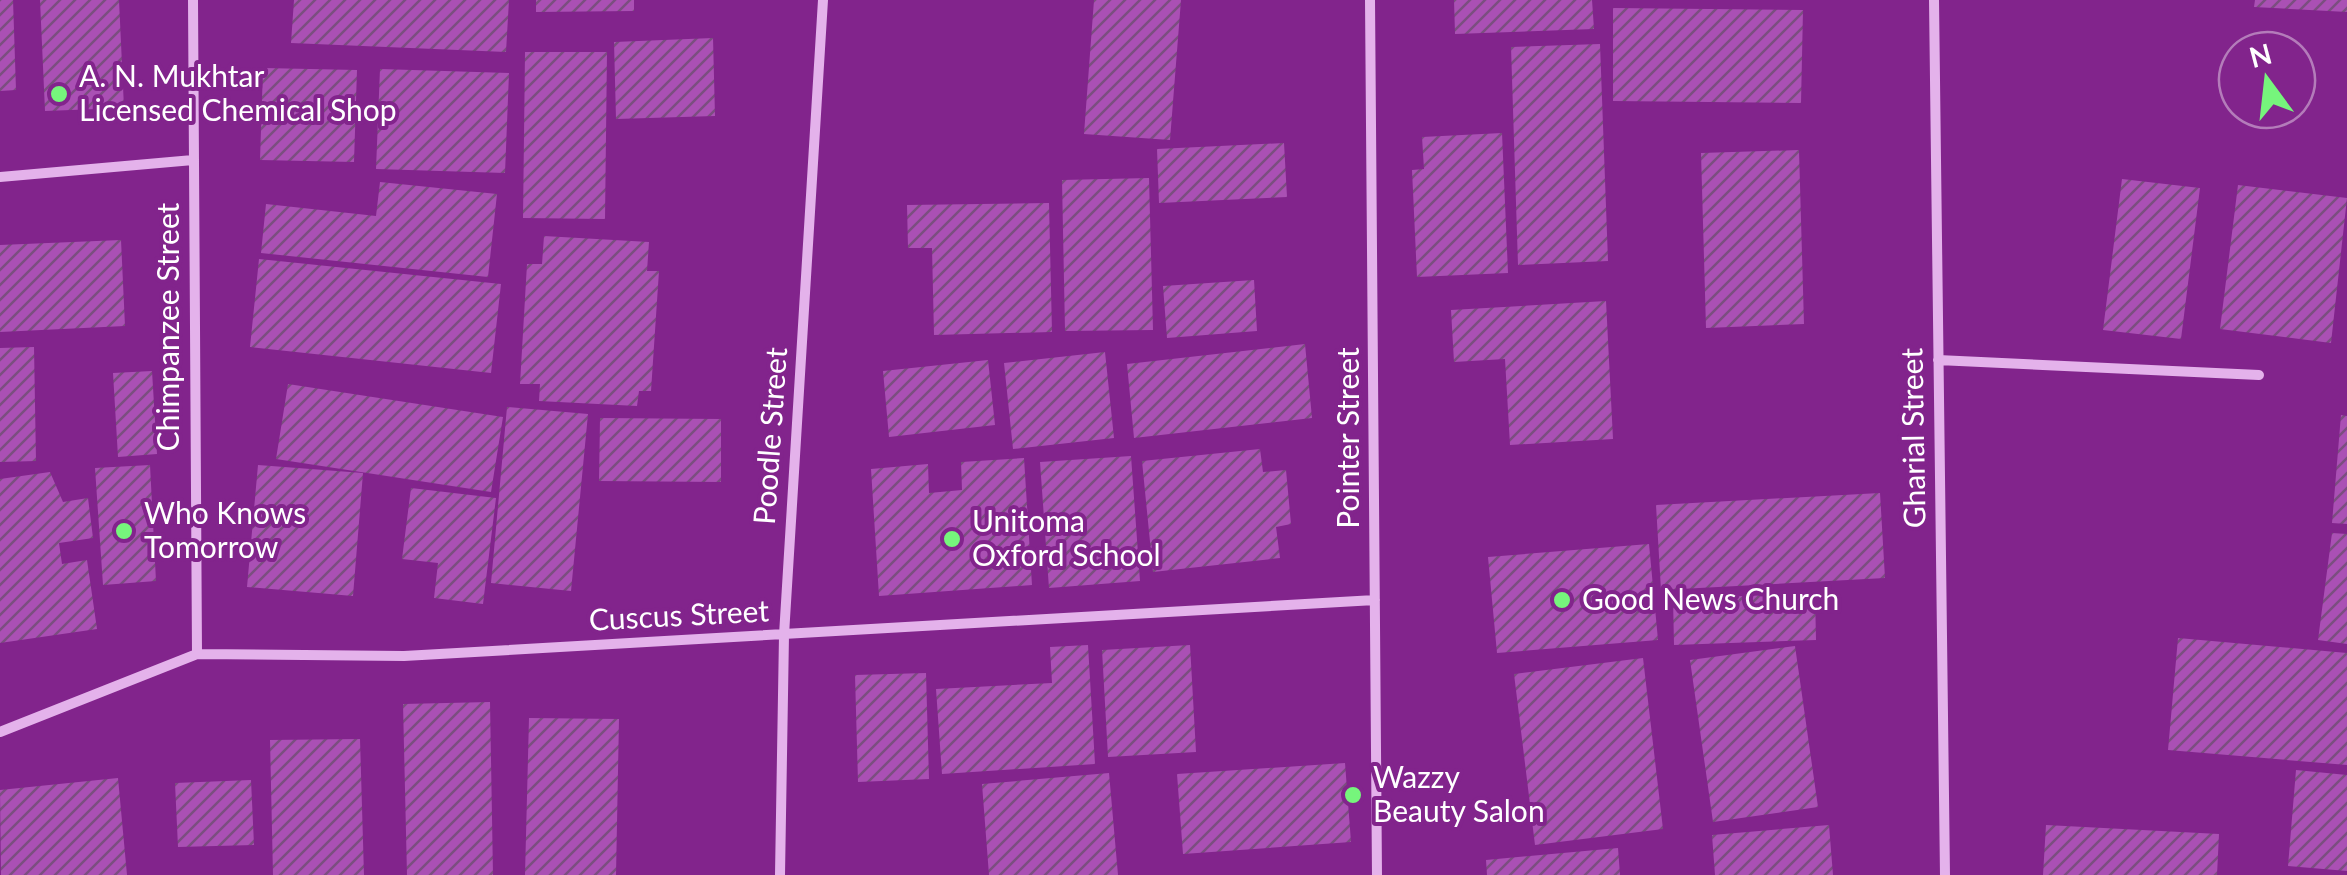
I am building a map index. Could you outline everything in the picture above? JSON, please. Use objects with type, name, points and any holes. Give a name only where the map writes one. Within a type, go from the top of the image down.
[{"type":"street","name":"Chimpanzee Street","points":[[193,0],[197,654]]},
{"type":"street","name":"Poodle Street","points":[[780,875],[784,635],[823,0]]},
{"type":"street","name":"Pointer Street","points":[[1370,0],[1377,875]]},
{"type":"street","name":"Gharial Street","points":[[1934,0],[1945,875]]},
{"type":"street","points":[[0,177],[193,160]]},
{"type":"street","points":[[1938,360],[2259,374]]},
{"type":"street","name":"Cuscus Street","points":[[0,732],[197,654],[404,656],[1375,600]]},
{"type":"building","points":[[0,0],[13,0],[16,90],[0,91]]},
{"type":"building","points":[[40,0],[119,0],[124,108],[45,111]]},
{"type":"building","points":[[294,0],[509,0],[506,52],[291,43]]},
{"type":"building","points":[[536,0],[634,0],[634,11],[536,12]]},
{"type":"building","points":[[1094,0],[1181,0],[1170,140],[1084,134]]},
{"type":"building","points":[[1454,0],[1592,0],[1594,29],[1455,34]]},
{"type":"building","points":[[2255,0],[2347,0],[2347,12],[2254,7]]},
{"type":"building","points":[[1613,8],[1803,10],[1801,103],[1613,101]]},
{"type":"building","points":[[713,38],[715,116],[616,119],[614,42]]},
{"type":"building","points":[[1600,44],[1608,261],[1518,265],[1511,47]]},
{"type":"building","points":[[525,52],[607,52],[605,219],[523,218]]},
{"type":"building","points":[[263,68],[357,70],[354,162],[260,160]]},
{"type":"building","points":[[380,69],[509,73],[505,173],[376,169]]},
{"type":"building","points":[[1502,133],[1508,273],[1417,277],[1412,170],[1424,169],[1422,137]]},
{"type":"building","points":[[1284,143],[1287,197],[1159,203],[1157,149]]},
{"type":"building","points":[[1799,150],[1804,324],[1706,328],[1701,153]]},
{"type":"building","points":[[1149,178],[1153,330],[1065,331],[1062,180]]},
{"type":"building","points":[[2122,179],[2200,188],[2181,339],[2103,330]]},
{"type":"building","points":[[380,182],[497,194],[488,277],[261,253],[266,204],[376,216]]},
{"type":"building","points":[[2238,185],[2347,198],[2331,343],[2220,329]]},
{"type":"building","points":[[1049,203],[1052,332],[934,335],[932,248],[908,248],[907,205]]},
{"type":"building","points":[[544,236],[649,242],[647,271],[659,271],[651,391],[639,391],[637,406],[539,401],[540,384],[520,384],[527,264],[542,264]]},
{"type":"building","points":[[121,240],[125,326],[0,332],[0,245]]},
{"type":"building","points":[[259,259],[501,284],[491,373],[250,347]]},
{"type":"building","points":[[1254,280],[1257,331],[1167,338],[1163,286]]},
{"type":"building","points":[[1606,301],[1613,439],[1510,445],[1505,359],[1454,362],[1451,310]]},
{"type":"building","points":[[1305,344],[1312,418],[1134,438],[1127,364]]},
{"type":"building","points":[[34,347],[36,461],[0,462],[0,348]]},
{"type":"building","points":[[1105,352],[1114,438],[1013,449],[1004,363]]},
{"type":"building","points":[[988,360],[995,425],[889,437],[883,371]]},
{"type":"building","points":[[152,371],[157,454],[118,457],[113,373]]},
{"type":"building","points":[[288,384],[503,417],[491,492],[276,459]]},
{"type":"building","points":[[507,407],[588,414],[571,591],[491,583]]},
{"type":"building","points":[[2341,415],[2347,416],[2347,524],[2332,523]]},
{"type":"building","points":[[600,418],[721,419],[721,482],[599,481]]},
{"type":"building","points":[[1260,449],[1263,472],[1286,470],[1291,524],[1276,527],[1280,558],[1153,572],[1142,461]]},
{"type":"building","points":[[1131,456],[1140,581],[1049,588],[1040,462]]},
{"type":"building","name":"Unitoma Oxford School","points":[[1024,458],[1032,585],[879,596],[871,469],[928,464],[929,493],[962,490],[961,462]]},
{"type":"building","points":[[150,465],[156,581],[103,585],[95,468]]},
{"type":"building","points":[[258,465],[363,473],[353,596],[247,587]]},
{"type":"building","points":[[50,472],[63,502],[88,498],[93,538],[59,543],[62,564],[87,560],[97,629],[0,643],[0,479]]},
{"type":"building","points":[[411,488],[496,498],[483,604],[434,598],[438,563],[402,559]]},
{"type":"building","points":[[1880,493],[1885,578],[1661,590],[1656,505]]},
{"type":"building","points":[[2332,533],[2347,534],[2347,644],[2318,640]]},
{"type":"building","points":[[1649,544],[1658,640],[1497,653],[1488,557]]},
{"type":"building","points":[[1815,594],[1816,640],[1674,645],[1673,598]]},
{"type":"building","points":[[2178,638],[2347,653],[2347,765],[2168,750]]},
{"type":"building","points":[[1088,645],[1095,764],[942,774],[936,689],[1052,683],[1050,647]]},
{"type":"building","points":[[1190,645],[1196,752],[1108,757],[1102,650]]},
{"type":"building","points":[[1795,646],[1818,807],[1713,822],[1690,660]]},
{"type":"building","points":[[1643,658],[1663,829],[1535,845],[1514,674]]},
{"type":"building","points":[[926,673],[929,779],[858,782],[855,675]]},
{"type":"building","points":[[490,702],[493,875],[407,875],[403,704]]},
{"type":"building","points":[[529,718],[619,719],[616,875],[525,875]]},
{"type":"building","points":[[360,739],[364,875],[273,875],[270,740]]},
{"type":"building","points":[[1345,763],[1351,842],[1183,854],[1177,774]]},
{"type":"building","points":[[2296,770],[2347,775],[2347,871],[2288,866]]},
{"type":"building","points":[[1109,773],[1118,875],[989,875],[982,784]]},
{"type":"building","points":[[118,778],[127,875],[1,875],[0,790]]},
{"type":"building","points":[[251,780],[254,845],[178,847],[175,783]]},
{"type":"building","points":[[1829,825],[1833,875],[1715,875],[1712,835]]},
{"type":"building","points":[[2046,825],[2219,834],[2217,875],[2043,875]]},
{"type":"building","points":[[1618,848],[1620,875],[1487,875],[1486,860]]},
{"type":"place","name":"A. N. Mukhtar Licensed Chemical Shop","points":[[59,94]]},
{"type":"place","name":"Who Knows Tomorrow","points":[[124,531]]},
{"type":"place","name":"Unitoma Oxford School","points":[[952,539]]},
{"type":"place","name":"Good News Church","points":[[1562,600]]},
{"type":"place","name":"Wazzy Beauty Salon","points":[[1353,795]]}]
